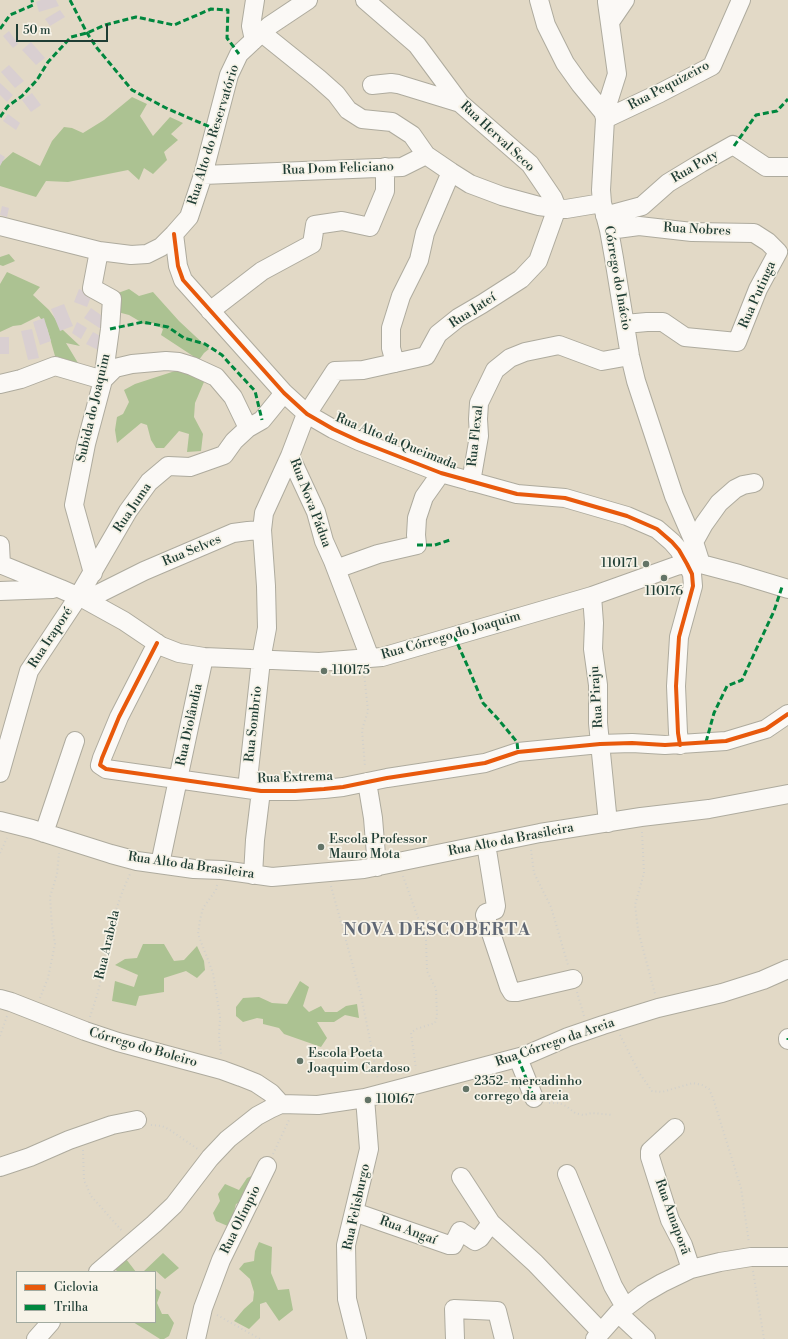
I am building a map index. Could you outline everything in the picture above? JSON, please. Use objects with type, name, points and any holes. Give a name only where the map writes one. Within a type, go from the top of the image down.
[{"type":"street","points":[[255,0],[251,26],[258,36],[318,78],[336,94],[348,110],[362,119],[392,122],[412,135],[426,155],[470,184],[502,196],[539,206],[605,216]]},
{"type":"street","name":"Rua Alto do Reservatório","points":[[0,226],[99,251],[131,255],[147,254],[161,247],[189,217],[204,175],[229,75],[239,54],[269,26],[308,0]]},
{"type":"street","name":"Rua Herval Seco","points":[[365,0],[417,45],[460,103],[530,164],[554,198],[557,208]]},
{"type":"street","points":[[539,0],[546,25],[565,64],[604,113],[605,117]]},
{"type":"street","name":"Córrego do Inácio","points":[[607,0],[606,2],[617,74],[605,117],[601,190],[605,216],[630,356],[636,381],[674,496],[694,542],[694,564]]},
{"type":"street","points":[[610,22],[625,0]]},
{"type":"street","name":"Rua Pequizeiro","points":[[605,117],[660,93],[712,66],[741,0]]},
{"type":"street","points":[[372,85],[390,83],[398,84],[460,103]]},
{"type":"street","name":"Rua Poty","points":[[605,216],[642,206],[668,183],[700,162],[733,145],[766,167],[788,166]]},
{"type":"street","name":"Rua Dom Feliciano","points":[[204,175],[402,167],[426,155]]},
{"type":"street","points":[[210,311],[262,271],[312,244],[315,225],[342,221],[370,227],[385,191],[385,167]]},
{"type":"street","points":[[395,363],[391,348],[390,328],[401,296],[419,260],[425,233],[451,172]]},
{"type":"street","name":"Rua Jateí","points":[[306,414],[335,371],[363,370],[426,356],[438,334],[458,318],[521,279],[538,261],[557,208]]},
{"type":"street","name":"Rua Nobres","points":[[605,216],[639,226],[692,232],[754,233],[768,242],[778,252]]},
{"type":"street","name":"Rua Alto da Queimada","points":[[174,234],[178,266],[183,280],[284,394],[306,414],[359,441],[441,473],[517,494],[565,498],[627,516],[657,529],[694,564]]},
{"type":"street","name":"Subida do Joaquim","points":[[93,573],[74,506],[86,444],[103,380],[110,330],[112,299],[92,288],[99,251]]},
{"type":"street","name":"Rua Putinga","points":[[625,324],[663,322],[685,337],[737,342],[758,289],[778,252]]},
{"type":"street","name":"Rua Flexal","points":[[471,482],[479,436],[479,403],[495,370],[510,358],[525,352],[559,345],[602,361],[630,356]]},
{"type":"street","points":[[0,384],[21,379],[55,366],[103,380],[115,368],[132,364],[166,361],[179,362],[216,377],[233,397],[248,428]]},
{"type":"street","name":"Rua Juma","points":[[82,599],[93,573],[128,511],[149,482],[168,466],[190,467],[224,455],[234,441],[248,428],[262,420],[284,394]]},
{"type":"street","name":"Rua Nova Pádua","points":[[306,414],[290,456],[316,512],[324,542],[336,569],[366,659]]},
{"type":"street","name":"Rua Sombrio","points":[[253,875],[255,840],[254,790],[261,660],[267,622],[262,530],[264,512],[290,456]]},
{"type":"street","points":[[336,569],[378,554],[417,545],[417,518],[424,497],[441,473]]},
{"type":"street","points":[[694,542],[704,524],[719,503],[735,489],[743,485],[754,483]]},
{"type":"street","name":"Rua Selves","points":[[82,599],[232,533],[262,530]]},
{"type":"street","points":[[0,545],[1,565]]},
{"type":"street","points":[[680,745],[676,686],[680,637],[693,586],[692,574],[694,564],[739,574],[788,589]]},
{"type":"street","name":"Rua Córrego do Joaquim","points":[[1,565],[82,599],[124,621],[157,642],[179,652],[204,656],[319,662],[382,657],[592,596],[676,566],[694,564]]},
{"type":"street","points":[[0,591],[61,589]]},
{"type":"street","name":"Rua Piraju","points":[[592,596],[594,623],[593,649],[598,685],[598,723],[608,823]]},
{"type":"street","name":"Rua Iraporé","points":[[1,769],[29,671],[82,599]]},
{"type":"street","name":"Rua Extrema","points":[[157,642],[119,717],[102,758],[100,765],[106,769],[254,790],[295,791],[324,789],[485,763],[518,752],[600,744],[632,743],[680,745],[726,741],[766,729],[788,714]]},
{"type":"street","name":"Rua Diolândia","points":[[160,864],[204,656]]},
{"type":"street","points":[[52,836],[75,741]]},
{"type":"street","points":[[367,782],[373,818],[377,867]]},
{"type":"street","name":"Rua Alto da Brasileira","points":[[0,821],[137,861],[194,869],[222,870],[272,877],[364,870],[530,835],[641,817],[709,809],[788,794]]},
{"type":"street","points":[[486,844],[496,906],[494,910],[486,913],[485,915],[508,987],[512,992],[517,992],[573,979]]},
{"type":"street","name":"Rua Córrego da Areia","points":[[99,1271],[154,1224],[174,1204],[210,1158],[228,1139],[257,1116],[288,1104],[318,1105],[373,1096],[518,1058],[613,1022],[658,1008],[722,993],[762,980],[788,969]]},
{"type":"street","name":"Córrego do Boleiro","points":[[6,1000],[85,1031],[118,1042],[222,1070],[256,1083],[288,1104]]},
{"type":"street","points":[[518,1058],[534,1098]]},
{"type":"street","name":"Rua Felisburgo","points":[[357,1339],[347,1299],[346,1245],[369,1149],[373,1096]]},
{"type":"street","points":[[0,1168],[36,1155],[69,1140],[112,1125],[137,1120]]},
{"type":"street","name":"Rua Amaporã","points":[[675,1128],[650,1151],[650,1157],[668,1213],[683,1245],[691,1269]]},
{"type":"street","name":"Rua Olímpio","points":[[196,1339],[203,1308],[221,1260],[268,1166]]},
{"type":"street","points":[[567,1174],[622,1310],[646,1339]]},
{"type":"street","points":[[461,1177],[491,1223],[535,1263],[598,1335],[622,1310],[643,1294],[691,1269],[751,1257],[788,1257]]},
{"type":"street","name":"Rua Angaí","points":[[354,1212],[449,1245],[453,1245],[460,1231],[475,1241],[480,1238],[491,1223]]},
{"type":"street","points":[[455,1339],[454,1308],[497,1312],[504,1339]]},
{"type":"street","points":[[36,1339],[50,1323]]},
{"type":"path","points":[[366,659],[368,711],[362,730],[367,782]]},
{"type":"path","points":[[641,817],[644,873],[635,905],[638,930],[647,960],[658,1008]]},
{"type":"path","points":[[530,835],[534,873],[551,907],[589,1030]]},
{"type":"path","points":[[35,1012],[48,978],[55,944],[50,898],[57,874],[52,836]]},
{"type":"path","points":[[399,862],[426,940],[427,971],[436,989],[437,1016],[435,1023],[416,1029],[411,1033],[418,1084]]},
{"type":"path","points":[[220,1036],[220,1017],[213,972],[198,934],[203,908],[216,890],[222,870]]},
{"type":"path","points":[[328,873],[361,995],[373,1096]]},
{"type":"path","points":[[0,1036],[6,1000]]},
{"type":"path","points":[[613,1022],[640,1074],[652,1091],[662,1092],[693,1083],[702,1085],[709,1089],[741,1188],[764,1339]]},
{"type":"path","points":[[534,1098],[537,1102],[542,1104],[559,1103],[583,1115],[592,1113],[613,1114]]},
{"type":"path","points":[[268,1166],[289,1121],[288,1104]]},
{"type":"path","points":[[137,1120],[170,1130],[210,1158]]},
{"type":"path","points":[[69,1140],[83,1150],[84,1180],[91,1196],[132,1242]]},
{"type":"path","points":[[203,1308],[260,1339]]},
{"type":"green space","points":[[132,97],[147,104],[140,116],[153,136],[170,117],[183,123],[171,134],[178,140],[164,152],[167,160],[153,174],[144,168],[139,180],[128,170],[68,182],[46,181],[36,197],[0,186],[0,160],[3,161],[13,152],[40,166],[52,141],[64,127],[72,128],[83,133],[104,120]]},
{"type":"green space","points":[[9,254],[15,261],[3,266],[0,265],[0,257]]},
{"type":"green space","points":[[7,272],[40,287],[33,295],[49,310],[63,330],[80,346],[66,343],[78,363],[55,356],[47,328],[39,316],[21,325],[13,326],[0,332],[0,284]]},
{"type":"green space","points":[[129,289],[139,296],[153,292],[179,321],[209,349],[199,360],[161,335],[163,329],[153,323],[146,325],[129,315],[114,311],[118,293]]},
{"type":"green space","points":[[186,369],[199,374],[204,382],[195,403],[194,417],[203,434],[201,451],[187,452],[189,434],[179,431],[164,448],[156,448],[151,440],[147,425],[141,423],[117,443],[115,430],[117,417],[123,414],[129,402],[124,390],[135,384]]},
{"type":"green space","points":[[143,944],[164,944],[174,961],[184,960],[197,946],[204,961],[205,970],[197,978],[186,971],[164,978],[164,992],[139,996],[136,1006],[112,1001],[115,981],[134,987],[138,975],[115,965],[125,959],[137,958]]},
{"type":"green space","points":[[300,981],[309,987],[303,1006],[309,1012],[321,1006],[325,1012],[337,1012],[346,1006],[357,1004],[359,1018],[345,1015],[334,1022],[317,1022],[327,1038],[321,1047],[284,1034],[279,1028],[263,1024],[263,1019],[257,1018],[243,1022],[236,1016],[236,1007],[243,998],[259,997],[272,1003],[287,1004]]},
{"type":"green space","points":[[256,1174],[248,1199],[236,1204],[230,1227],[216,1221],[213,1213],[220,1201],[218,1194],[225,1184],[239,1190],[247,1178]]},
{"type":"green space","points":[[259,1242],[272,1247],[271,1273],[278,1290],[289,1289],[293,1310],[279,1321],[266,1302],[260,1304],[260,1318],[249,1329],[234,1321],[253,1301],[254,1292],[250,1279],[239,1269],[244,1263],[254,1261],[255,1251]]},
{"type":"green space","points":[[163,1253],[179,1268],[165,1279],[156,1271],[144,1271]]},
{"type":"green space","points":[[123,1255],[135,1271],[117,1271],[112,1266]]},
{"type":"green space","points":[[156,1289],[161,1292],[157,1303],[162,1314],[168,1314],[174,1323],[169,1336],[164,1339],[160,1339],[135,1323],[156,1323]]},
{"type":"building","points":[[41,0],[56,0],[59,6],[39,12],[36,2]]},
{"type":"building","points":[[60,10],[65,17],[50,26],[45,19]]},
{"type":"building","points":[[9,31],[18,44],[13,48],[3,36]]},
{"type":"building","points":[[31,42],[45,58],[36,65],[22,50]]},
{"type":"building","points":[[9,65],[24,81],[15,88],[1,72]]},
{"type":"building","points":[[0,83],[13,95],[7,102],[0,95]]},
{"type":"building","points":[[32,93],[41,105],[31,112],[22,100]]},
{"type":"building","points":[[8,114],[20,123],[16,130],[3,121]]},
{"type":"building","points":[[0,154],[5,157],[0,166]]},
{"type":"building","points":[[2,206],[9,208],[7,217],[0,215]]},
{"type":"building","points":[[79,289],[92,294],[87,307],[74,302]]},
{"type":"building","points":[[64,304],[73,326],[60,331],[51,309]]},
{"type":"building","points":[[91,308],[108,320],[101,329],[84,318]]},
{"type":"building","points":[[44,318],[51,341],[40,345],[33,322]]},
{"type":"building","points":[[77,322],[87,328],[81,339],[72,333]]},
{"type":"building","points":[[32,329],[39,358],[28,360],[21,331]]},
{"type":"building","points":[[93,332],[104,338],[98,350],[86,344]]},
{"type":"building","points":[[0,337],[9,337],[9,354],[0,354]]},
{"type":"marked path","points":[[0,29],[10,15],[33,5],[32,0]]},
{"type":"marked path","points":[[70,0],[87,33],[97,48],[132,90],[168,109],[215,129]]},
{"type":"marked path","points":[[0,117],[8,106],[22,96],[37,80],[48,62],[71,37],[87,33],[105,25],[136,17],[174,25],[211,9],[228,10],[227,38],[239,54]]},
{"type":"marked path","points":[[734,146],[756,115],[777,111],[788,99]]},
{"type":"marked path","points":[[110,329],[143,322],[168,327],[184,338],[205,344],[222,355],[255,391],[262,420]]},
{"type":"marked path","points":[[417,545],[435,545],[450,540]]},
{"type":"marked path","points":[[706,742],[714,713],[727,686],[742,680],[774,611],[782,587]]},
{"type":"marked path","points":[[454,636],[483,703],[517,742],[518,752]]},
{"type":"marked path","points":[[518,1058],[534,1098]]},
{"type":"cycle path","points":[[174,234],[178,266],[183,280],[284,393],[307,414],[333,429],[359,441],[441,473],[517,494],[565,498],[627,516],[657,529],[672,542],[679,550],[692,574],[693,586],[679,637],[676,686],[680,745]]},
{"type":"cycle path","points":[[157,643],[119,717],[102,758],[100,765],[106,769],[261,791],[324,789],[485,763],[518,752],[600,744],[632,743],[665,745],[726,741],[766,729],[788,714]]},
{"type":"place","name":"110171","points":[[646,564]]},
{"type":"place","name":"110176","points":[[664,578]]},
{"type":"place","name":"110175","points":[[324,671]]},
{"type":"place","name":"Escola Professor Mauro Mota","points":[[321,847]]},
{"type":"place","name":"Escola Poeta Joaquim Cardoso","points":[[300,1061]]},
{"type":"place","name":"2352- mercadinho corrego da areia","points":[[466,1089]]},
{"type":"place","name":"110167","points":[[368,1100]]},
{"type":"district","name":"NOVA DESCOBERTA","points":[[437,931]]}]
